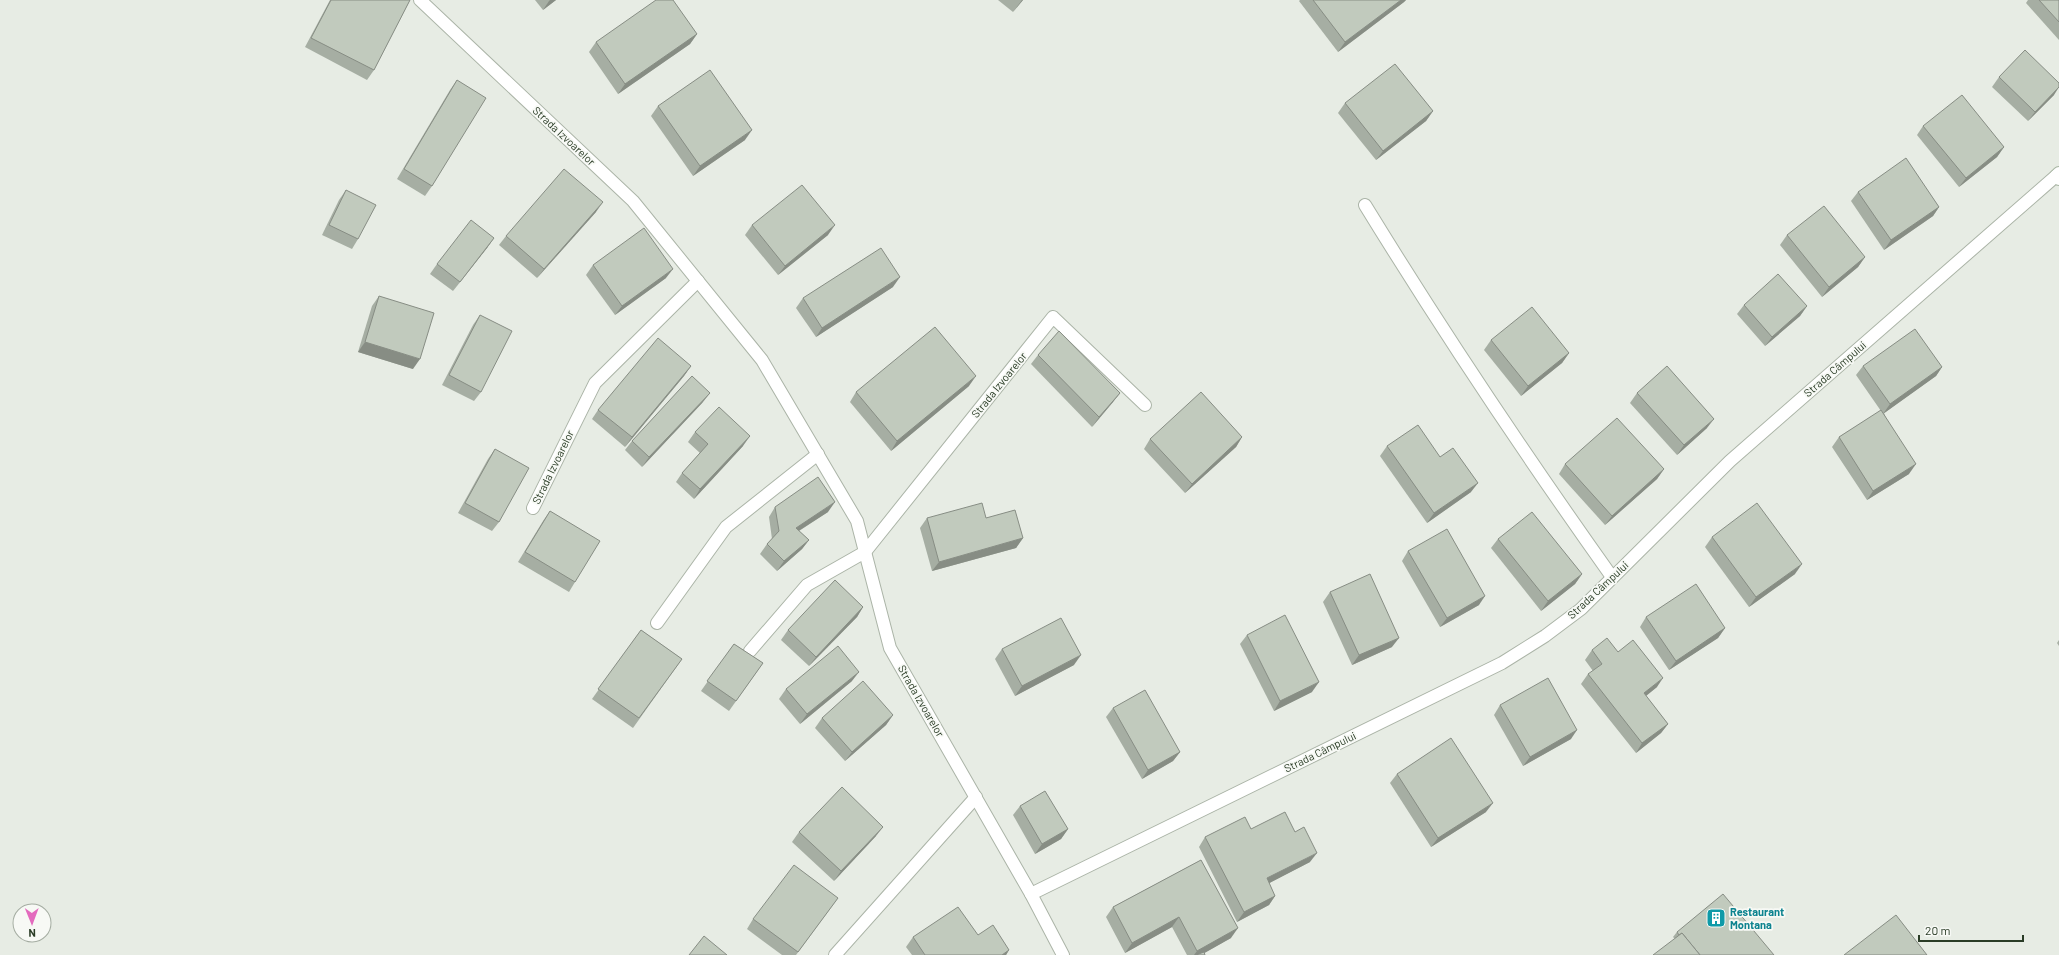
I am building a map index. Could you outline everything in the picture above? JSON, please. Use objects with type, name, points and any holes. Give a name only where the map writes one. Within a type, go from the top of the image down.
[{"type":"street","name":"Strada Izvoarelor","points":[[420,0],[632,201],[762,360],[857,521],[890,648],[1031,894],[1063,955]]},
{"type":"street","name":"Strada Câmpului","points":[[1031,894],[1502,663],[1545,636],[1581,609],[1730,460],[2058,176]]},
{"type":"street","points":[[1365,205],[1422,298],[1539,475],[1612,578]]},
{"type":"street","name":"Strada Izvoarelor","points":[[533,508],[595,383],[698,281]]},
{"type":"street","name":"Strada Izvoarelor","points":[[750,651],[807,584],[865,552],[1053,318],[1144,405]]},
{"type":"street","points":[[657,623],[726,527],[818,454]]},
{"type":"street","points":[[836,955],[976,797]]},
{"type":"building","points":[[331,0],[410,0],[374,70],[311,38]]},
{"type":"building","points":[[656,0],[673,0],[697,34],[625,84],[596,42]]},
{"type":"building","points":[[1313,0],[1401,0],[1345,42]]},
{"type":"building","points":[[2039,0],[2059,0],[2059,22]]},
{"type":"building","points":[[2025,50],[2059,83],[2059,87],[2035,112],[1999,77]]},
{"type":"building","points":[[1395,64],[1433,111],[1383,151],[1345,103]]},
{"type":"building","points":[[710,70],[752,130],[700,166],[658,106]]},
{"type":"building","points":[[457,80],[486,98],[432,186],[404,169]]},
{"type":"building","points":[[1962,95],[2004,147],[1966,178],[1923,126]]},
{"type":"building","points":[[1906,158],[1939,207],[1891,240],[1858,192]]},
{"type":"building","points":[[564,169],[603,202],[544,269],[506,236]]},
{"type":"building","points":[[802,185],[835,225],[785,266],[752,225]]},
{"type":"building","points":[[346,190],[376,205],[358,239],[329,225]]},
{"type":"building","points":[[1824,206],[1865,257],[1829,287],[1787,235]]},
{"type":"building","points":[[471,220],[494,238],[460,282],[437,264]]},
{"type":"building","points":[[644,228],[673,269],[622,306],[593,265]]},
{"type":"building","points":[[881,248],[900,277],[822,328],[803,298]]},
{"type":"building","points":[[1778,274],[1807,306],[1772,337],[1744,305]]},
{"type":"building","points":[[379,296],[434,313],[420,359],[365,342]]},
{"type":"building","points":[[1532,307],[1569,353],[1528,386],[1491,340]]},
{"type":"building","points":[[480,315],[512,331],[481,392],[449,375]]},
{"type":"building","points":[[935,327],[976,376],[897,441],[856,392]]},
{"type":"building","points":[[1915,329],[1942,367],[1890,404],[1863,366]]},
{"type":"building","points":[[1059,331],[1120,393],[1099,417],[1038,355]]},
{"type":"building","points":[[658,338],[691,366],[632,437],[598,410]]},
{"type":"building","points":[[1667,366],[1714,419],[1684,445],[1637,393]]},
{"type":"building","points":[[692,376],[710,393],[649,457],[632,441]]},
{"type":"building","points":[[1201,392],[1242,437],[1192,484],[1150,439]]},
{"type":"building","points":[[719,407],[750,436],[700,489],[682,473],[708,444],[695,432]]},
{"type":"building","points":[[1881,410],[1916,464],[1873,491],[1839,437]]},
{"type":"building","points":[[1617,418],[1664,469],[1612,516],[1565,464]]},
{"type":"building","points":[[1418,425],[1440,457],[1453,448],[1478,483],[1434,513],[1387,446]]},
{"type":"building","points":[[495,449],[529,468],[499,522],[465,503]]},
{"type":"building","points":[[818,477],[835,502],[796,528],[809,540],[784,561],[767,544],[779,531],[775,507]]},
{"type":"building","points":[[982,503],[986,518],[1015,510],[1023,538],[939,562],[927,518]]},
{"type":"building","points":[[1757,503],[1802,564],[1756,597],[1712,537]]},
{"type":"building","points":[[550,511],[600,541],[575,582],[525,552]]},
{"type":"building","points":[[1532,512],[1582,574],[1548,601],[1498,539]]},
{"type":"building","points":[[1447,529],[1485,596],[1447,618],[1408,551]]},
{"type":"building","points":[[1370,574],[1399,638],[1359,655],[1330,592]]},
{"type":"building","points":[[835,580],[863,607],[816,657],[788,630]]},
{"type":"building","points":[[1696,584],[1725,628],[1676,661],[1646,617]]},
{"type":"building","points":[[1285,615],[1319,682],[1280,701],[1247,635]]},
{"type":"building","points":[[1061,618],[1081,655],[1022,686],[1002,649]]},
{"type":"building","points":[[641,630],[682,659],[639,718],[598,689]]},
{"type":"building","points":[[1607,638],[1618,652],[1633,640],[1663,678],[1644,693],[1668,724],[1642,743],[1588,674],[1602,664],[1592,650]]},
{"type":"building","points":[[734,644],[763,663],[736,701],[707,681]]},
{"type":"building","points":[[838,646],[859,672],[807,714],[786,689]]},
{"type":"building","points":[[1548,678],[1577,730],[1530,757],[1500,705]]},
{"type":"building","points":[[863,681],[893,715],[852,752],[822,718]]},
{"type":"building","points":[[1145,690],[1180,752],[1148,770],[1113,708]]},
{"type":"building","points":[[1451,738],[1493,803],[1438,838],[1397,774]]},
{"type":"building","points":[[842,787],[883,827],[841,871],[799,832]]},
{"type":"building","points":[[1045,791],[1068,829],[1042,844],[1020,806]]},
{"type":"building","points":[[1285,812],[1295,832],[1304,827],[1317,853],[1267,878],[1275,896],[1244,912],[1205,837],[1245,817],[1251,829]]},
{"type":"building","points":[[1201,860],[1238,928],[1197,951],[1179,917],[1132,943],[1113,907]]},
{"type":"building","points":[[794,865],[838,898],[798,952],[753,919]]},
{"type":"building","name":"Restaurant Montana","points":[[1723,894],[1774,955],[1700,955],[1682,933],[1679,935],[1677,932]]},
{"type":"building","points":[[958,907],[978,935],[993,925],[1009,950],[1002,955],[925,955],[913,937]]},
{"type":"building","points":[[1896,915],[1927,955],[1844,955]]},
{"type":"building","points":[[1682,933],[1700,955],[1653,955]]},
{"type":"building","points":[[704,936],[727,955],[689,955]]},
{"type":"building","points":[[1204,952],[1205,955],[1196,955]]},
{"type":"place","name":"Restaurant Montana","points":[[1716,918]]}]
